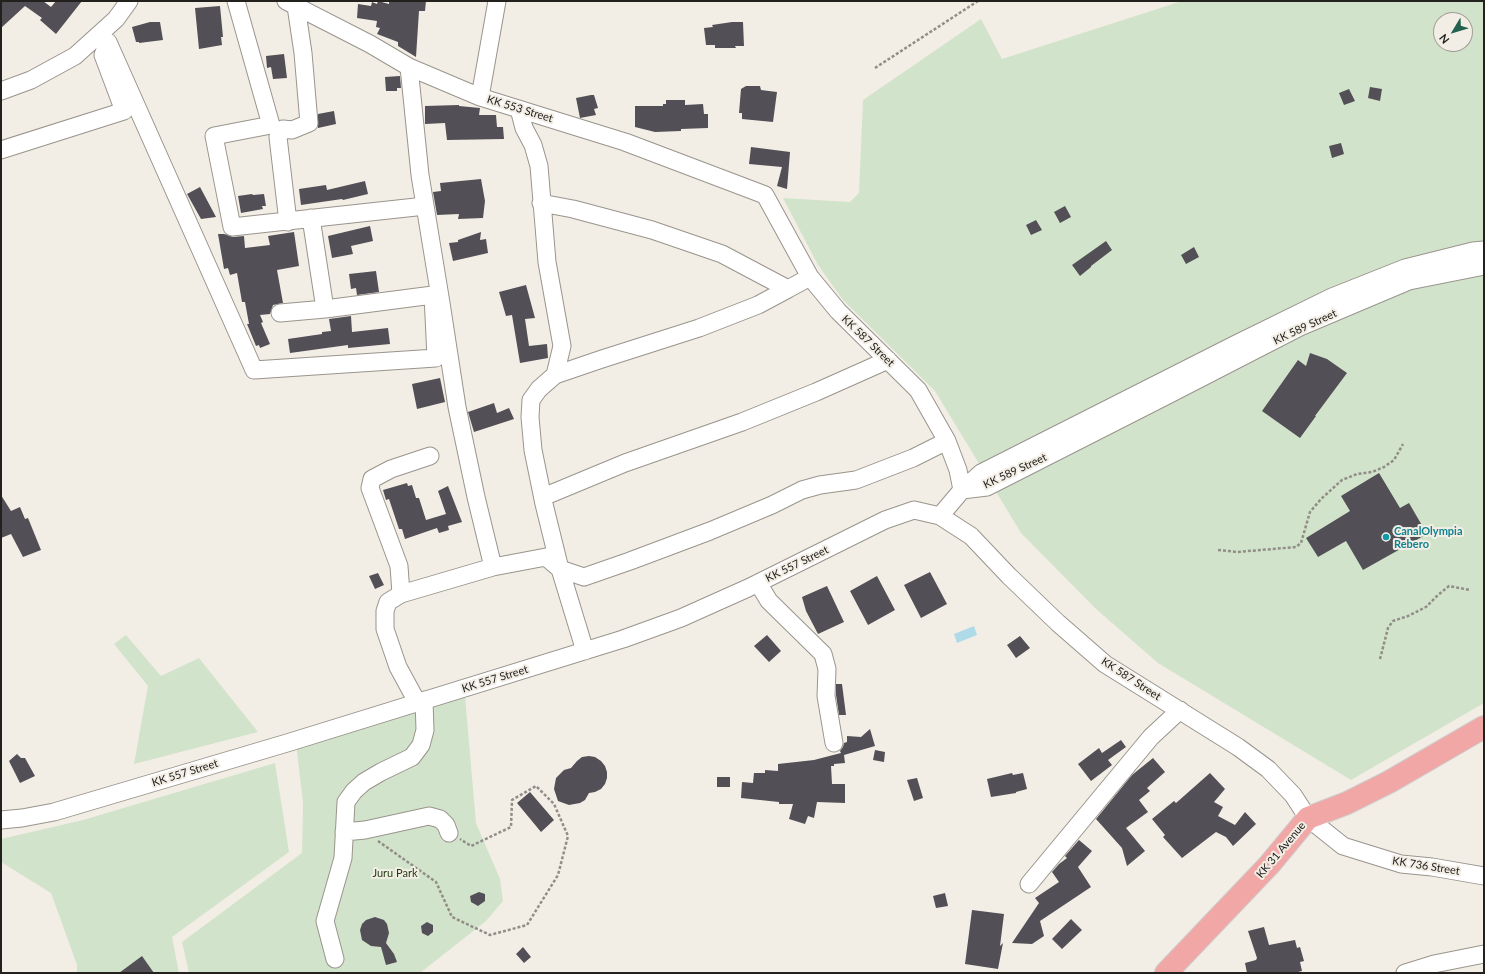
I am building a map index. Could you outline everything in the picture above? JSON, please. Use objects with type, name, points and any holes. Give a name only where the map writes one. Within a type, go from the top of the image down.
[{"type":"main road","name":"KK 31 Avenue","points":[[1166,973],[1269,865],[1308,818],[1347,803],[1389,782],[1484,727]]},
{"type":"street","points":[[1,91],[31,80],[75,56],[116,19],[128,1]]},
{"type":"street","points":[[236,1],[271,125],[214,136],[232,227],[416,207]]},
{"type":"street","points":[[480,97],[497,1]]},
{"type":"street","points":[[288,222],[278,137],[283,129],[292,130],[309,123],[303,52],[291,4]]},
{"type":"street","name":"KK 553 Street","points":[[291,4],[370,44],[409,67],[480,97],[625,142],[765,195]]},
{"type":"street","points":[[1,150],[124,110],[103,55],[108,42],[254,370],[436,358],[433,295],[325,309],[280,313]]},
{"type":"street","points":[[409,67],[420,175],[442,303],[457,407],[476,497],[493,567]]},
{"type":"street","points":[[519,109],[524,128],[533,146],[539,166],[541,203],[548,262],[562,346],[555,376]]},
{"type":"street","name":"KK 587 Street","points":[[765,195],[810,277],[838,312],[918,390],[947,441],[958,470],[962,490]]},
{"type":"street","points":[[541,203],[573,209],[652,230],[722,254],[788,289]]},
{"type":"street","points":[[311,218],[325,309]]},
{"type":"street","name":"KK 589 Street","points":[[962,490],[981,473],[1332,297],[1406,268],[1473,251],[1484,250]]},
{"type":"street","name":"KK 589 Street","points":[[962,490],[987,487],[1300,327],[1409,281],[1484,266]]},
{"type":"street","points":[[585,651],[560,569],[543,497],[533,450],[530,417],[531,400],[539,389],[555,376],[602,358],[698,328],[758,305],[810,277]]},
{"type":"street","points":[[543,497],[625,463],[742,422],[816,392],[888,360]]},
{"type":"street","points":[[335,959],[325,921],[343,858],[346,802],[354,791],[364,782],[412,757],[421,744],[425,730],[421,701],[398,667],[385,629],[385,611],[388,602],[401,594],[493,567],[546,557],[560,569],[584,576],[599,572],[710,531],[772,505],[802,490],[820,485],[856,480],[913,458],[947,441]]},
{"type":"street","points":[[401,594],[399,566],[370,488],[372,479],[391,469],[430,456]]},
{"type":"street","points":[[940,516],[962,490]]},
{"type":"street","name":"KK 557 Street","points":[[1,820],[54,812],[585,651],[681,618],[758,583],[885,520],[914,510],[940,516]]},
{"type":"street","name":"KK 587 Street","points":[[940,516],[971,536],[1009,576],[1058,623],[1105,664],[1238,747],[1268,769],[1293,794],[1308,818]]},
{"type":"street","points":[[758,583],[770,601],[823,654],[827,669],[826,696],[834,744]]},
{"type":"street","points":[[1030,884],[1151,737],[1180,710]]},
{"type":"street","points":[[344,832],[365,830],[429,816],[440,819],[446,825],[449,833]]},
{"type":"street","name":"KK 736 Street","points":[[1308,818],[1344,846],[1368,854],[1401,864],[1432,867],[1484,876]]},
{"type":"street","points":[[1405,973],[1434,964],[1484,954]]},
{"type":"path","points":[[875,68],[978,1]]},
{"type":"path","points":[[1218,550],[1237,552],[1296,547],[1301,543],[1310,512],[1321,499],[1342,480],[1357,474],[1372,472],[1384,467],[1394,460],[1403,444]]},
{"type":"path","points":[[1380,659],[1388,628],[1394,621],[1426,607],[1450,586],[1470,590]]},
{"type":"path","points":[[365,830],[383,845],[436,882],[452,917],[490,935],[527,925],[558,875],[568,836],[554,804],[536,786],[512,800],[512,827],[471,846],[449,833]]},
{"type":"green space","points":[[1182,1],[1484,1],[1484,703],[1351,780],[1158,663],[1096,609],[1021,533],[935,391],[843,300],[818,265],[783,198],[850,202],[859,193],[863,100],[981,19],[1002,59]]},
{"type":"green space","points":[[126,635],[161,676],[199,658],[258,732],[134,764],[148,686],[114,644]]},
{"type":"green space","name":"Juru Park","points":[[465,696],[476,823],[500,879],[503,901],[486,921],[420,973],[189,973],[182,942],[302,853],[303,803],[296,743]]},
{"type":"green space","points":[[275,763],[289,852],[172,937],[179,973],[77,973],[77,965],[51,893],[1,862],[1,839],[83,820]]},
{"type":"water","points":[[974,626],[977,635],[957,643],[954,634]]},
{"type":"building","points":[[1,1],[43,1],[51,7],[56,1],[82,1],[56,34],[40,20],[42,18],[25,6],[1,28]]},
{"type":"building","points":[[378,1],[389,4],[389,1],[426,1],[425,11],[419,11],[416,57],[398,46],[398,42],[377,34],[380,28],[376,27],[377,21],[357,18],[358,4],[371,6],[372,2],[377,4]]},
{"type":"building","points":[[220,6],[223,37],[221,37],[222,45],[199,49],[195,8]]},
{"type":"building","points":[[150,22],[160,22],[163,40],[139,43],[136,42],[132,27]]},
{"type":"building","points":[[743,22],[744,46],[735,46],[736,48],[715,48],[715,45],[706,45],[704,28],[713,27],[712,25]]},
{"type":"building","points":[[284,54],[287,78],[273,79],[271,67],[267,68],[266,56]]},
{"type":"building","points":[[400,76],[401,88],[397,88],[397,91],[386,91],[385,77]]},
{"type":"building","points":[[746,86],[760,86],[761,90],[777,92],[773,122],[742,119],[742,113],[739,113],[741,89]]},
{"type":"building","points":[[1370,87],[1382,89],[1380,101],[1368,98]]},
{"type":"building","points":[[1349,89],[1355,101],[1344,105],[1339,93]]},
{"type":"building","points":[[594,95],[598,108],[594,109],[596,115],[580,118],[576,98]]},
{"type":"building","points":[[666,100],[685,100],[685,105],[703,104],[704,114],[708,114],[708,128],[655,132],[635,127],[635,106],[663,106],[663,104],[666,104]]},
{"type":"building","points":[[459,105],[480,108],[479,115],[496,115],[497,127],[503,127],[504,139],[447,140],[445,123],[425,124],[425,106]]},
{"type":"building","points":[[334,111],[336,124],[318,128],[318,114]]},
{"type":"building","points":[[1341,143],[1344,154],[1332,158],[1329,146]]},
{"type":"building","points":[[751,147],[790,152],[787,189],[777,186],[782,167],[749,164]]},
{"type":"building","points":[[481,179],[485,201],[483,218],[458,219],[459,214],[437,215],[433,192],[441,191],[440,183]]},
{"type":"building","points":[[365,181],[368,194],[343,200],[301,205],[299,189],[326,185],[327,190]]},
{"type":"building","points":[[200,187],[216,217],[201,219],[187,194]]},
{"type":"building","points":[[264,194],[266,206],[262,206],[263,209],[241,213],[238,196]]},
{"type":"building","points":[[1065,206],[1071,217],[1060,223],[1054,212]]},
{"type":"building","points":[[1036,220],[1042,230],[1031,235],[1026,225]]},
{"type":"building","points":[[370,226],[373,241],[351,246],[353,254],[332,258],[328,236]]},
{"type":"building","points":[[294,232],[299,266],[277,270],[283,303],[273,305],[270,314],[260,315],[263,322],[261,323],[270,344],[260,348],[259,345],[256,346],[247,324],[249,324],[245,302],[242,302],[237,273],[230,275],[228,268],[224,269],[218,234],[233,237],[244,236],[245,248],[270,245],[268,236]]},
{"type":"building","points":[[481,232],[480,240],[486,239],[488,253],[453,261],[449,243],[458,242],[458,240]]},
{"type":"building","points":[[1106,241],[1112,250],[1080,276],[1072,265]]},
{"type":"building","points":[[1194,247],[1199,257],[1186,264],[1181,255]]},
{"type":"building","points":[[376,271],[379,292],[357,295],[356,288],[351,289],[349,274]]},
{"type":"building","points":[[526,285],[535,318],[525,319],[529,346],[547,344],[548,358],[520,363],[512,315],[506,316],[499,292]]},
{"type":"building","points":[[351,316],[352,332],[388,328],[390,344],[348,348],[348,345],[290,353],[288,339],[322,334],[322,332],[331,331],[329,319]]},
{"type":"building","points":[[1310,353],[1327,359],[1347,373],[1300,438],[1262,411],[1298,360],[1306,366]]},
{"type":"building","points":[[440,378],[445,402],[417,409],[412,384]]},
{"type":"building","points":[[494,403],[497,413],[509,408],[514,419],[474,432],[468,412]]},
{"type":"building","points":[[1379,473],[1400,508],[1409,503],[1427,534],[1363,570],[1346,541],[1318,557],[1306,538],[1350,511],[1341,496]]},
{"type":"building","points":[[407,483],[408,486],[412,485],[416,498],[419,498],[426,520],[446,514],[438,491],[448,486],[462,522],[448,526],[449,530],[439,533],[437,528],[405,539],[402,529],[399,529],[389,499],[386,500],[383,490]]},
{"type":"building","points":[[1,495],[11,511],[20,507],[25,519],[28,518],[41,550],[23,557],[11,534],[1,538]]},
{"type":"building","points":[[930,572],[947,604],[921,618],[904,585]]},
{"type":"building","points":[[378,573],[384,585],[375,589],[369,576]]},
{"type":"building","points":[[877,576],[895,610],[868,625],[850,591]]},
{"type":"building","points":[[827,586],[844,622],[818,634],[806,611],[802,597]]},
{"type":"building","points":[[767,635],[781,651],[769,662],[754,646]]},
{"type":"building","points":[[1020,636],[1030,648],[1016,658],[1007,645]]},
{"type":"building","points":[[836,684],[842,684],[846,715],[839,715]]},
{"type":"building","points":[[870,729],[875,746],[844,755],[845,763],[834,764],[834,766],[831,766],[832,784],[845,784],[845,803],[817,802],[814,818],[808,816],[805,824],[789,819],[793,804],[779,804],[779,802],[741,798],[742,782],[753,783],[754,773],[765,773],[765,770],[778,771],[778,764],[814,760],[841,753],[840,751],[844,743],[847,742],[847,736],[861,737]]},
{"type":"building","points":[[1121,740],[1126,747],[1108,760],[1112,765],[1091,781],[1078,764],[1099,748],[1102,753]]},
{"type":"building","points":[[875,750],[885,752],[884,762],[873,760]]},
{"type":"building","points":[[17,754],[21,758],[25,758],[35,776],[20,783],[9,761]]},
{"type":"building","points":[[582,757],[595,757],[605,766],[607,778],[605,784],[601,789],[589,793],[585,800],[580,803],[569,805],[558,801],[554,789],[556,778],[564,770],[571,768]]},
{"type":"building","points":[[1153,758],[1165,772],[1147,788],[1150,791],[1139,800],[1148,812],[1126,828],[1145,851],[1127,866],[1122,848],[1096,819],[1132,775]]},
{"type":"building","points":[[1012,773],[1013,775],[1023,773],[1027,789],[1016,793],[991,797],[987,779]]},
{"type":"building","points":[[1210,773],[1225,789],[1214,802],[1223,807],[1218,816],[1235,825],[1245,812],[1256,824],[1233,846],[1226,837],[1216,832],[1182,858],[1163,837],[1165,835],[1152,819],[1174,801],[1176,803]]},
{"type":"building","points":[[717,777],[730,777],[730,787],[717,787]]},
{"type":"building","points":[[917,778],[923,798],[914,801],[907,780]]},
{"type":"building","points":[[530,792],[554,820],[541,832],[517,803]]},
{"type":"building","points":[[1079,840],[1092,851],[1078,867],[1091,887],[1040,921],[1044,936],[1032,944],[1012,943],[1039,903],[1035,898],[1059,882],[1052,872],[1067,858],[1065,856]]},
{"type":"building","points":[[479,892],[485,894],[485,901],[478,906],[471,902],[470,896]]},
{"type":"building","points":[[945,893],[948,906],[936,908],[933,896]]},
{"type":"building","points":[[972,910],[1004,914],[1000,946],[1003,943],[998,969],[965,964]]},
{"type":"building","points":[[375,917],[384,920],[387,924],[389,933],[386,943],[394,954],[397,962],[386,965],[381,947],[371,946],[362,940],[360,930],[362,924],[366,920]]},
{"type":"building","points":[[1071,919],[1082,930],[1062,949],[1052,939]]},
{"type":"building","points":[[427,922],[433,925],[433,932],[428,936],[422,933],[421,926]]},
{"type":"building","points":[[1264,927],[1269,945],[1295,940],[1297,948],[1300,947],[1304,961],[1300,962],[1302,971],[1294,973],[1247,973],[1245,963],[1256,960],[1257,958],[1248,931]]},
{"type":"building","points":[[523,947],[531,957],[524,963],[516,954]]},
{"type":"building","points":[[142,956],[154,973],[119,973]]},
{"type":"place","name":"CanalOlympia Rebero","points":[[1386,537]]}]
